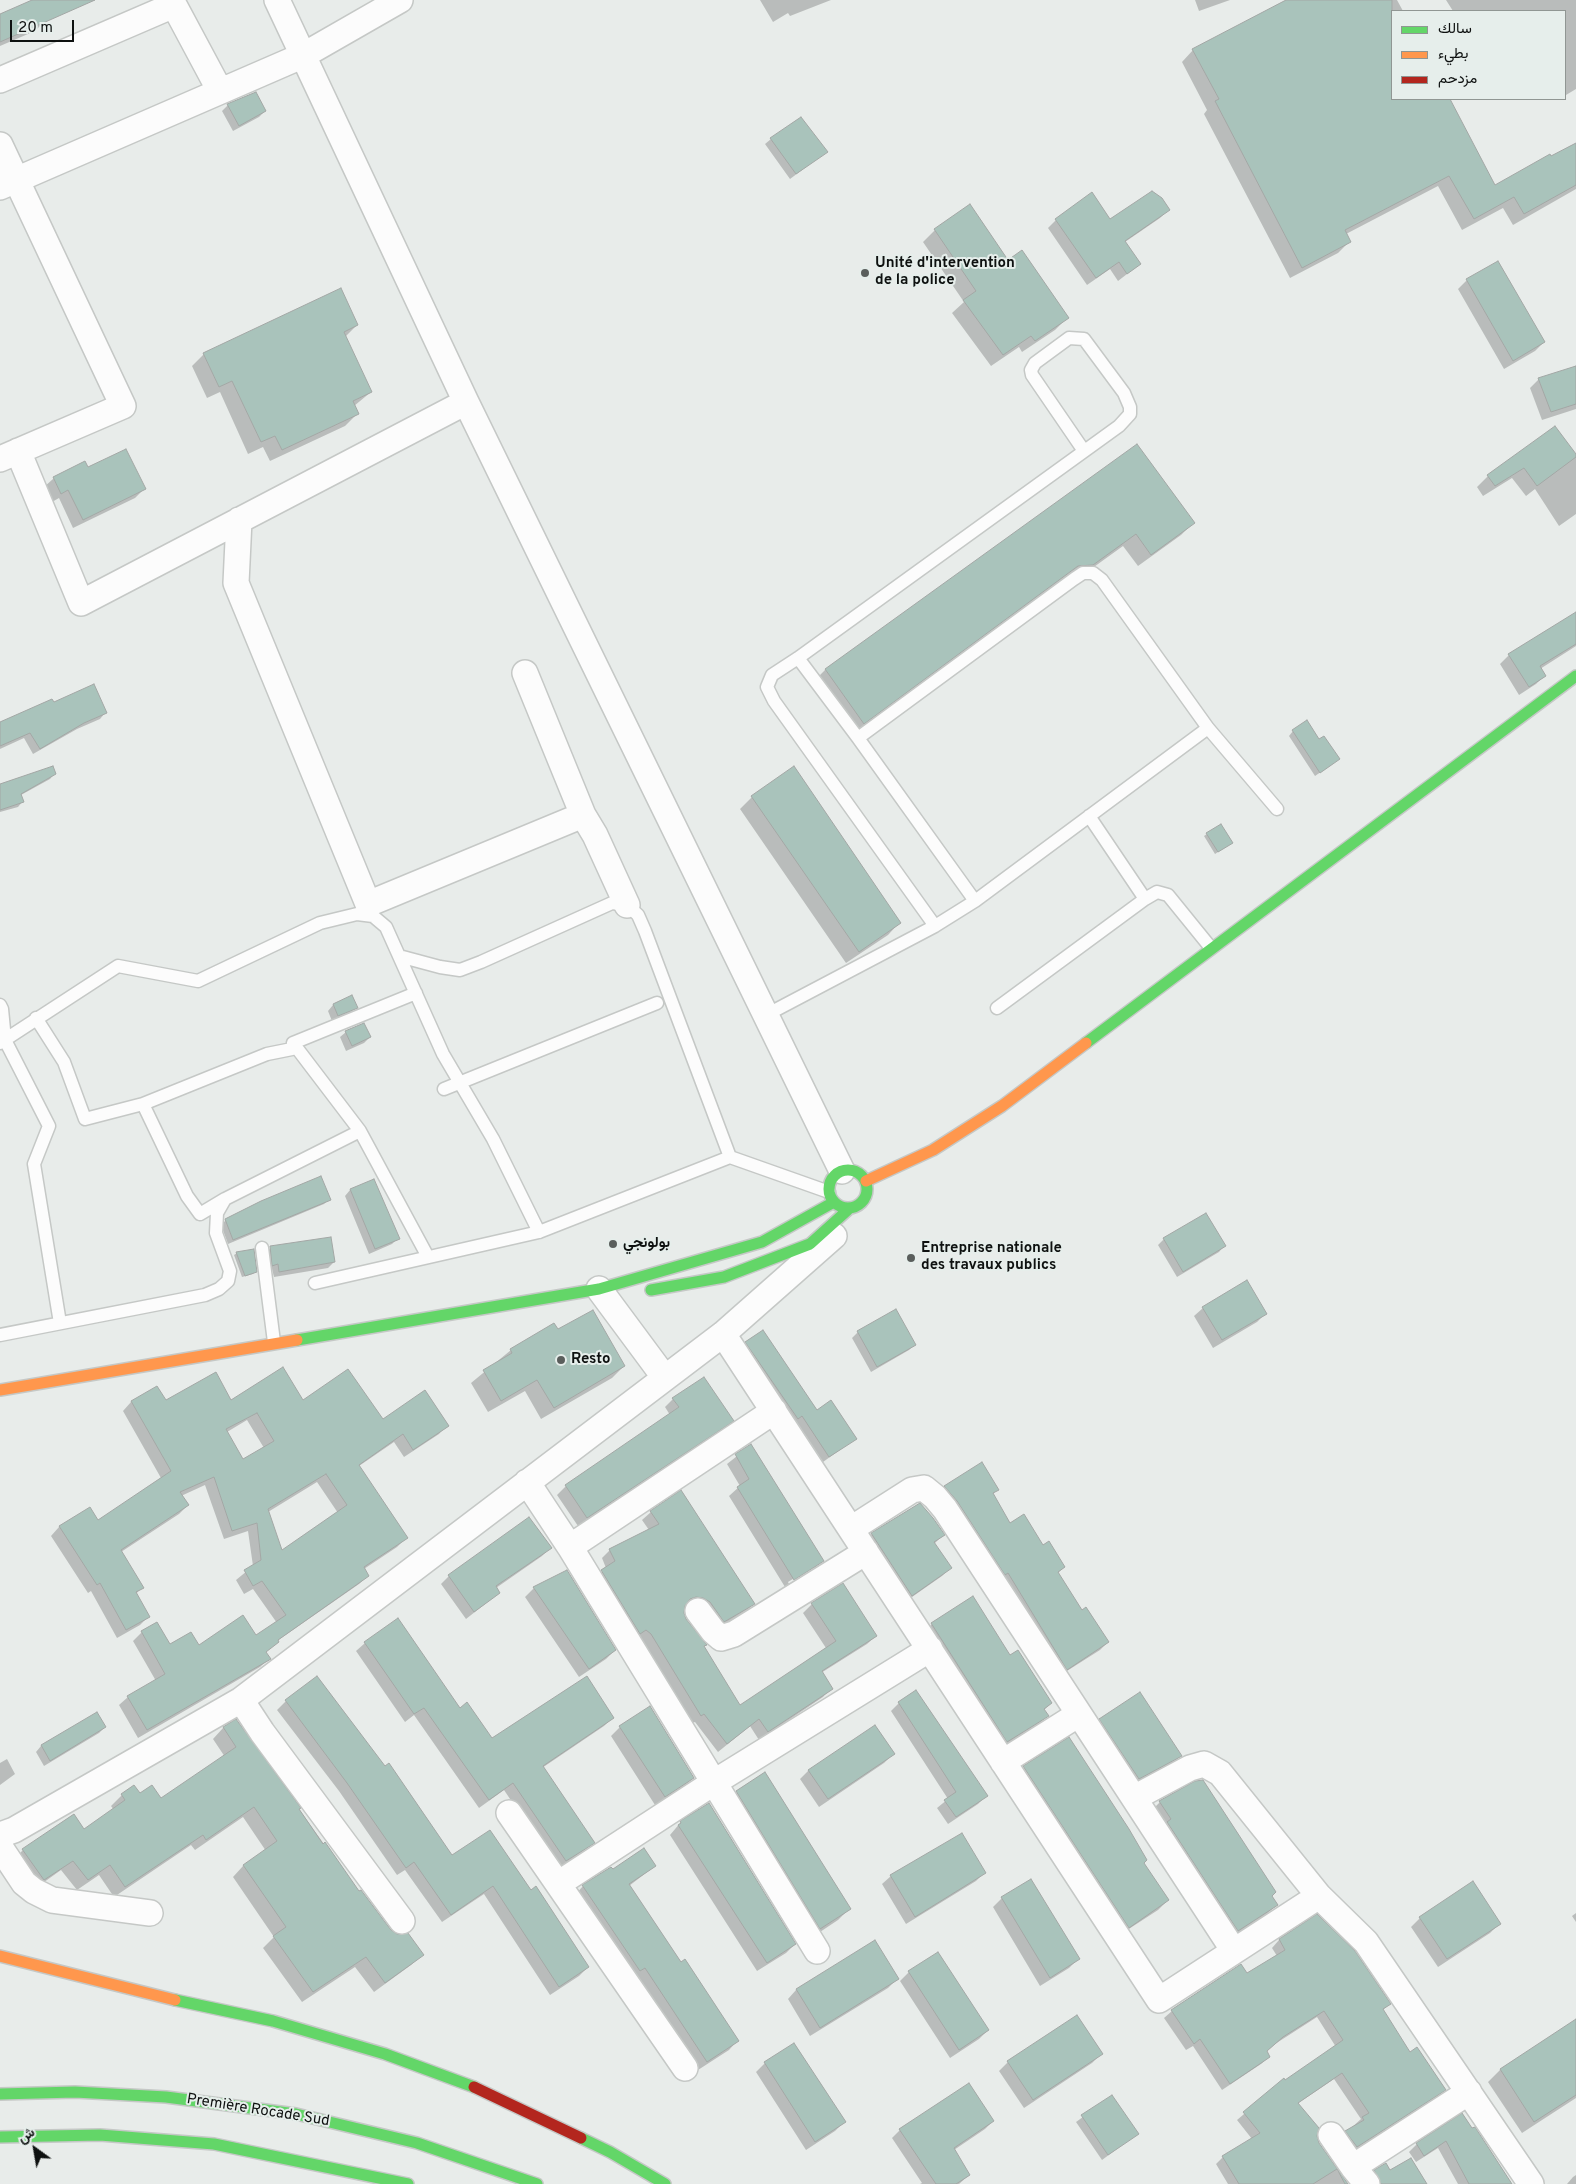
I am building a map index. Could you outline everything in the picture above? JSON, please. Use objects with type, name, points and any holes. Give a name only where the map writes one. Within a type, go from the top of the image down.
[{"type":"main road","points":[[599,1289],[639,1290],[724,1277],[810,1244],[859,1197],[863,1176],[853,1170],[842,1171],[830,1181],[831,1197],[841,1207],[859,1197],[1002,1106],[1576,676]]},
{"type":"main road","points":[[0,1390],[274,1342],[599,1289],[762,1242],[831,1197]]},
{"type":"main road","points":[[0,1956],[128,1990],[273,2021],[386,2054],[479,2089],[610,2152],[665,2184]]},
{"type":"main road","name":"Première Rocade Sud","points":[[0,2094],[75,2092],[166,2097],[296,2114],[417,2143],[537,2184]]},
{"type":"main road","points":[[0,2137],[100,2135],[214,2144],[408,2184]]},
{"type":"main road","points":[[214,2144],[257,2165]]},
{"type":"street","points":[[277,0],[466,402],[842,1171]]},
{"type":"street","points":[[8,183],[304,55],[400,0]]},
{"type":"street","points":[[0,80],[174,5],[220,92]]},
{"type":"street","points":[[0,144],[8,183],[123,406],[9,455],[81,603],[466,402]]},
{"type":"street","points":[[239,520],[236,583],[368,904],[583,816]]},
{"type":"street","points":[[525,673],[583,816],[595,835],[627,905]]},
{"type":"street","points":[[0,1835],[14,1830],[241,1700],[723,1334],[828,1243],[859,1197]]},
{"type":"street","points":[[599,1289],[665,1378]]},
{"type":"street","points":[[723,1334],[1159,2000],[1319,1896]]},
{"type":"street","points":[[570,1547],[774,1411]]},
{"type":"street","points":[[527,1482],[570,1547],[816,1951]]},
{"type":"street","points":[[851,1529],[912,1490],[924,1488],[945,1509],[1234,1951]]},
{"type":"street","points":[[698,1611],[713,1631],[721,1638],[734,1634],[866,1552]]},
{"type":"street","points":[[558,1884],[713,1783],[930,1649]]},
{"type":"street","points":[[241,1700],[262,1732],[402,1922]]},
{"type":"street","points":[[1003,1762],[1079,1714]]},
{"type":"street","points":[[1134,1798],[1190,1768],[1204,1764],[1220,1774],[1319,1896],[1366,1942],[1531,2184]]},
{"type":"street","points":[[508,1813],[686,2068]]},
{"type":"street","points":[[0,1847],[24,1883],[34,1891],[52,1900],[150,1914]]},
{"type":"street","points":[[1331,2136],[1360,2176],[1469,2092]]},
{"type":"lane","points":[[935,926],[774,701],[767,687],[772,675],[1119,426],[1130,414],[1130,407],[1124,393],[1084,339],[1069,338],[1035,363],[1031,370],[1032,375],[1084,451]]},
{"type":"lane","points":[[858,738],[1074,579],[1083,573],[1092,572],[1102,580],[1208,728],[1277,809]]},
{"type":"lane","points":[[798,658],[975,901]]},
{"type":"lane","points":[[766,1015],[935,926],[975,901],[1208,728]]},
{"type":"lane","points":[[372,916],[583,816]]},
{"type":"lane","points":[[1089,816],[1145,899]]},
{"type":"lane","points":[[997,1008],[1157,892],[1168,895],[1211,948]]},
{"type":"lane","points":[[399,956],[440,967],[460,970],[612,903],[627,905],[638,915],[645,931],[730,1157]]},
{"type":"lane","points":[[3,1041],[118,966],[198,981],[320,923],[357,914],[372,916],[386,927],[443,1054],[493,1139],[539,1232]]},
{"type":"lane","points":[[293,1043],[416,993]]},
{"type":"lane","points":[[444,1089],[459,1081],[657,1003]]},
{"type":"lane","points":[[0,1005],[2,1009],[3,1041],[49,1126],[34,1164],[60,1323]]},
{"type":"lane","points":[[36,1018],[64,1062],[85,1119],[143,1104],[267,1054],[292,1049],[293,1043]]},
{"type":"lane","points":[[293,1043],[360,1131],[428,1257]]},
{"type":"lane","points":[[143,1104],[187,1196],[200,1214],[225,1199],[360,1131]]},
{"type":"lane","points":[[315,1283],[539,1232],[730,1157],[831,1197]]},
{"type":"lane","points":[[0,1335],[205,1294],[219,1289],[228,1282],[230,1271],[216,1232],[217,1213],[225,1199]]},
{"type":"lane","points":[[262,1248],[274,1342]]},
{"type":"building","points":[[32,0],[95,0],[0,42],[0,14]]},
{"type":"building","points":[[1286,0],[1392,0],[1391,100],[1451,100],[1495,185],[1550,154],[1551,156],[1576,143],[1576,185],[1524,214],[1514,197],[1474,219],[1449,176],[1345,230],[1351,242],[1302,268],[1215,101],[1219,99],[1192,49]]},
{"type":"building","points":[[256,92],[266,111],[239,126],[227,104]]},
{"type":"building","points":[[801,117],[828,152],[796,174],[770,138]]},
{"type":"building","points":[[1152,191],[1162,198],[1170,210],[1125,241],[1141,264],[1127,274],[1119,262],[1096,278],[1055,219],[1092,192],[1110,219]]},
{"type":"building","points":[[970,204],[1008,260],[1022,250],[1069,318],[1035,341],[1031,336],[1003,355],[963,300],[976,291],[934,229]]},
{"type":"building","points":[[1498,261],[1545,342],[1513,361],[1466,279]]},
{"type":"building","points":[[341,288],[358,325],[344,332],[372,392],[353,401],[359,414],[282,450],[275,436],[261,442],[232,381],[219,387],[203,353]]},
{"type":"building","points":[[1576,366],[1576,404],[1551,412],[1538,378]]},
{"type":"building","points":[[1555,426],[1576,454],[1576,457],[1537,486],[1524,468],[1495,486],[1487,475]]},
{"type":"building","points":[[1137,444],[1195,523],[1151,555],[1136,534],[1093,565],[1078,566],[864,724],[825,669]]},
{"type":"building","points":[[126,449],[146,489],[83,520],[68,490],[61,494],[53,477],[85,461],[88,467]]},
{"type":"building","points":[[1576,612],[1576,644],[1540,666],[1546,676],[1529,687],[1508,654]]},
{"type":"building","points":[[94,684],[107,713],[84,723],[40,749],[30,733],[0,746],[0,722],[52,699],[54,702]]},
{"type":"building","points":[[1307,720],[1319,739],[1324,736],[1340,759],[1320,773],[1292,730]]},
{"type":"building","points":[[53,766],[56,774],[21,794],[24,802],[0,810],[0,784]]},
{"type":"building","points":[[794,766],[901,923],[859,952],[751,796]]},
{"type":"building","points":[[1221,824],[1233,843],[1218,852],[1206,833]]},
{"type":"building","points":[[352,995],[358,1008],[338,1016],[333,1004]]},
{"type":"building","points":[[364,1023],[371,1037],[352,1046],[345,1031]]},
{"type":"building","points":[[321,1176],[331,1200],[233,1240],[225,1219],[261,1201]]},
{"type":"building","points":[[374,1179],[400,1239],[375,1249],[350,1189]]},
{"type":"building","points":[[1206,1213],[1226,1246],[1183,1272],[1163,1238]]},
{"type":"building","points":[[331,1237],[335,1262],[279,1272],[278,1264],[272,1266],[270,1246]]},
{"type":"building","points":[[254,1249],[257,1272],[245,1276],[236,1252]]},
{"type":"building","points":[[1247,1280],[1267,1314],[1222,1340],[1202,1307]]},
{"type":"building","points":[[896,1309],[916,1345],[877,1367],[857,1331]]},
{"type":"building","name":"Resto","points":[[593,1310],[625,1366],[554,1408],[537,1380],[501,1401],[483,1370],[512,1353],[510,1349],[554,1323],[558,1329]]},
{"type":"building","points":[[763,1330],[817,1410],[831,1400],[857,1439],[829,1457],[802,1416],[798,1419],[745,1342]]},
{"type":"building","points":[[283,1367],[303,1400],[348,1369],[383,1419],[425,1390],[449,1426],[413,1450],[403,1434],[359,1465],[408,1538],[364,1567],[369,1576],[278,1640],[279,1642],[266,1652],[271,1659],[147,1730],[127,1696],[165,1674],[141,1631],[157,1622],[170,1644],[191,1632],[199,1645],[243,1615],[256,1635],[286,1615],[262,1581],[253,1586],[244,1570],[261,1560],[257,1523],[232,1531],[214,1477],[180,1492],[189,1505],[121,1550],[144,1588],[136,1592],[150,1617],[126,1630],[100,1583],[97,1585],[59,1526],[90,1507],[98,1520],[171,1471],[131,1401],[157,1386],[166,1400],[216,1372],[231,1400]],"holes":[[[257,1413],[274,1441],[243,1459],[226,1429]],[[326,1474],[347,1505],[282,1550],[268,1509]]]},
{"type":"building","points":[[704,1377],[734,1421],[587,1518],[565,1485],[679,1407],[672,1398]]},
{"type":"building","points":[[751,1444],[824,1561],[794,1580],[737,1487],[749,1479],[735,1454]]},
{"type":"building","points":[[982,1462],[999,1490],[993,1493],[1010,1523],[1024,1514],[1043,1545],[1049,1541],[1065,1567],[1058,1572],[1082,1610],[1086,1607],[1109,1642],[1067,1670],[1008,1573],[1005,1575],[957,1501],[944,1486]]},
{"type":"building","points":[[681,1490],[755,1604],[724,1622],[710,1602],[703,1598],[696,1597],[690,1599],[685,1606],[684,1613],[686,1619],[707,1645],[704,1646],[740,1705],[836,1641],[811,1603],[843,1583],[877,1636],[822,1671],[833,1689],[768,1732],[759,1719],[727,1744],[704,1714],[701,1716],[651,1634],[646,1630],[640,1634],[601,1570],[615,1561],[609,1549],[659,1524],[650,1511]]},
{"type":"building","points":[[920,1503],[945,1535],[934,1542],[952,1568],[912,1596],[871,1533]]},
{"type":"building","points":[[529,1517],[552,1548],[496,1586],[500,1593],[474,1612],[448,1575]]},
{"type":"building","points":[[567,1570],[616,1650],[589,1669],[533,1587]]},
{"type":"building","points":[[973,1596],[1010,1655],[1018,1650],[1052,1703],[1044,1709],[1049,1716],[1007,1742],[931,1623]]},
{"type":"building","points":[[398,1618],[460,1708],[467,1702],[492,1738],[587,1676],[614,1718],[543,1766],[595,1843],[566,1861],[513,1783],[489,1800],[424,1708],[414,1714],[364,1642]]},
{"type":"building","points":[[317,1676],[385,1766],[389,1763],[452,1855],[490,1830],[531,1890],[536,1886],[589,1967],[559,1987],[493,1886],[451,1915],[414,1862],[406,1868],[347,1783],[285,1700]]},
{"type":"building","points":[[916,1690],[988,1796],[956,1817],[944,1800],[956,1792],[898,1702]]},
{"type":"building","points":[[1140,1692],[1182,1756],[1139,1779],[1099,1719]]},
{"type":"building","points":[[650,1706],[694,1778],[665,1797],[619,1726]]},
{"type":"building","points":[[97,1712],[106,1727],[50,1761],[41,1745]]},
{"type":"building","points":[[236,1719],[301,1808],[299,1809],[323,1844],[325,1842],[359,1891],[361,1890],[391,1930],[397,1934],[408,1933],[424,1955],[385,1983],[366,1957],[313,1992],[273,1936],[286,1927],[243,1865],[277,1841],[254,1807],[206,1840],[203,1835],[125,1887],[110,1865],[88,1880],[73,1861],[44,1880],[22,1849],[74,1814],[84,1829],[125,1800],[121,1794],[134,1785],[140,1793],[152,1785],[161,1798],[236,1747],[223,1727]]},
{"type":"building","points":[[875,1725],[895,1754],[828,1799],[808,1770]]},
{"type":"building","points":[[1069,1737],[1129,1829],[1147,1860],[1144,1863],[1169,1900],[1129,1928],[1023,1766]]},
{"type":"building","points":[[765,1772],[851,1909],[820,1929],[736,1791]]},
{"type":"building","points":[[1203,1780],[1276,1892],[1272,1896],[1278,1905],[1238,1931],[1167,1822],[1171,1819],[1159,1801],[1195,1781]]},
{"type":"building","points":[[709,1803],[796,1944],[767,1963],[678,1825],[681,1823],[680,1821]]},
{"type":"building","points":[[962,1833],[986,1873],[915,1917],[890,1875]]},
{"type":"building","points":[[644,1848],[656,1866],[629,1884],[681,1962],[685,1959],[739,2041],[707,2062],[645,1968],[640,1971],[582,1885],[611,1867],[613,1869]]},
{"type":"building","points":[[1031,1879],[1080,1959],[1050,1978],[1001,1897]]},
{"type":"building","points":[[1473,1881],[1501,1924],[1447,1959],[1419,1917]]},
{"type":"building","points":[[1317,1914],[1355,1951],[1391,2004],[1383,2009],[1410,2052],[1417,2047],[1446,2090],[1357,2147],[1345,2131],[1364,2120],[1362,2117],[1369,2113],[1342,2073],[1298,2103],[1319,2128],[1317,2136],[1319,2143],[1348,2184],[1345,2184],[1337,2169],[1313,2184],[1239,2184],[1222,2156],[1260,2133],[1243,2112],[1284,2078],[1285,2080],[1343,2040],[1324,2011],[1283,2037],[1267,2051],[1270,2057],[1230,2084],[1200,2039],[1194,2044],[1171,2010],[1241,1964],[1247,1973],[1285,1950],[1279,1939]]},
{"type":"building","points":[[875,1940],[899,1979],[820,2028],[796,1989]]},
{"type":"building","points":[[938,1952],[989,2030],[959,2050],[908,1971]]},
{"type":"building","points":[[1077,2015],[1103,2054],[1033,2100],[1007,2061]]},
{"type":"building","points":[[1576,2019],[1576,2095],[1534,2122],[1500,2069]]},
{"type":"building","points":[[794,2043],[846,2122],[815,2142],[764,2062]]},
{"type":"building","points":[[969,2083],[994,2121],[954,2148],[970,2175],[956,2184],[936,2184],[899,2129]]},
{"type":"building","points":[[1112,2095],[1139,2134],[1108,2155],[1081,2115]]},
{"type":"building","points":[[1462,2113],[1472,2128],[1475,2127],[1512,2184],[1469,2184],[1446,2141],[1424,2156],[1416,2143]]},
{"type":"building","points":[[1411,2158],[1427,2184],[1381,2184],[1374,2170],[1386,2163],[1390,2170]]},
{"type":"traffic: fast","points":[[1086,1043],[1576,676]]},
{"type":"traffic: fast","points":[[848,1170],[855,1171],[861,1176],[866,1182],[867,1189],[866,1196],[861,1202],[855,1207],[848,1208],[841,1207],[835,1202],[830,1196],[829,1189],[830,1182],[835,1176],[841,1171],[848,1170]]},
{"type":"traffic: fast","points":[[297,1340],[599,1289],[762,1242],[834,1202]]},
{"type":"traffic: fast","points":[[651,1290],[724,1277],[810,1244],[850,1208]]},
{"type":"traffic: fast","points":[[175,2000],[273,2021],[385,2054],[474,2087]]},
{"type":"traffic: fast","points":[[0,2094],[75,2092],[166,2097],[296,2114],[417,2143],[537,2184]]},
{"type":"traffic: fast","points":[[0,2137],[100,2135],[214,2144],[408,2184]]},
{"type":"traffic: fast","points":[[581,2138],[610,2152],[665,2184]]},
{"type":"traffic: slow","points":[[866,1181],[933,1150],[1002,1106],[1086,1043]]},
{"type":"traffic: slow","points":[[0,1390],[297,1340]]},
{"type":"traffic: slow","points":[[0,1956],[175,2000]]},
{"type":"traffic: jam","points":[[474,2087],[581,2138]]},
{"type":"place","name":"Unité d'intervention de la police","points":[[865,273]]},
{"type":"place","name":"بولونجي","points":[[613,1244]]},
{"type":"place","name":"Entreprise nationale des travaux publics","points":[[911,1258]]},
{"type":"place","name":"Resto","points":[[561,1360]]}]
